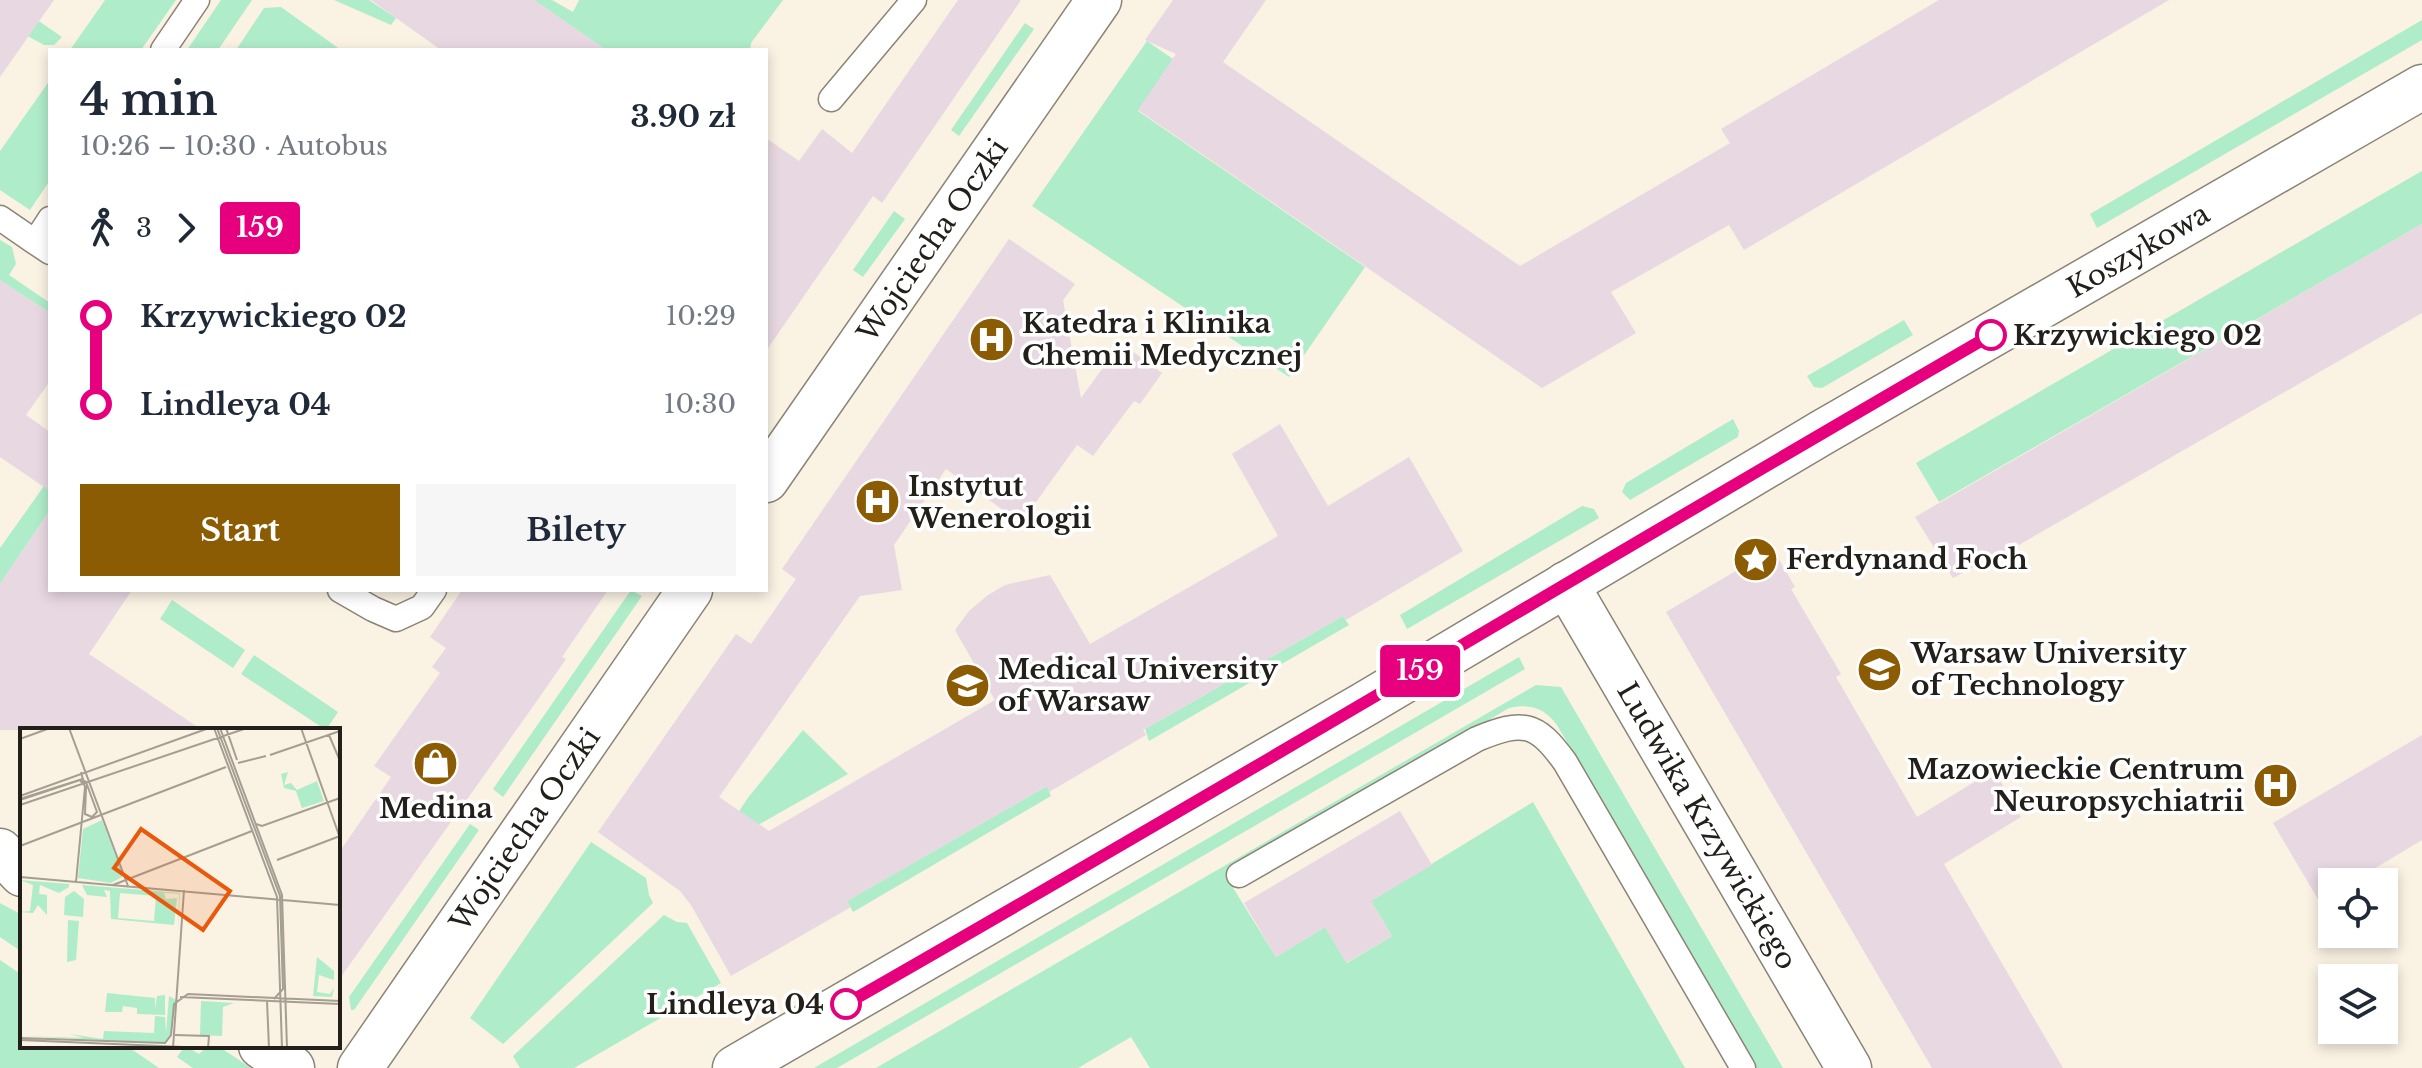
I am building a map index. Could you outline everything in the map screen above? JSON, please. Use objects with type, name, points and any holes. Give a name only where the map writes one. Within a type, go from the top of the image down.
[{"type":"street","name":"Wojciecha Oczki","points":[[768,477],[1099,0]]},
{"type":"street","name":"Koszykowa","points":[[735,1068],[1365,704],[1823,432],[2422,87]]},
{"type":"street","name":"Ludwika Krzywickiego","points":[[1566,584],[1849,1068]]},
{"type":"street","name":"Wojciecha Oczki","points":[[360,1068],[689,592]]},
{"type":"street","points":[[0,851],[20,872]]},
{"type":"street","points":[[0,883],[20,891]]},
{"type":"street","points":[[264,1048],[292,1068]]},
{"type":"lane","points":[[164,48],[197,0]]},
{"type":"lane","points":[[831,99],[914,0]]},
{"type":"lane","points":[[0,218],[42,247],[48,226]]},
{"type":"lane","points":[[343,592],[396,619],[422,607],[433,592]]},
{"type":"lane","points":[[1239,875],[1477,739],[1516,726],[1527,726],[1539,732],[1565,762],[1743,1068]]},
{"type":"green space","points":[[8,0],[62,37],[54,45],[44,45],[0,21]]},
{"type":"green space","points":[[105,0],[176,0],[142,48],[71,48]]},
{"type":"green space","points":[[221,0],[252,0],[219,48],[188,48]]},
{"type":"green space","points":[[334,0],[369,0],[396,18],[391,25]]},
{"type":"green space","points":[[534,0],[552,0],[573,12],[579,0],[783,0],[750,48],[603,48]]},
{"type":"green space","points":[[281,7],[338,48],[237,48],[264,8]]},
{"type":"green space","points":[[2422,20],[2422,40],[2097,228],[2090,214]]},
{"type":"green space","points":[[1025,23],[1034,29],[959,136],[951,130]]},
{"type":"green space","points":[[1147,41],[1173,59],[1138,111],[1365,267],[1289,377],[1032,206]]},
{"type":"green space","points":[[48,83],[48,183],[30,210],[0,190],[0,151]]},
{"type":"green space","points":[[2422,171],[2422,224],[1939,502],[1916,463]]},
{"type":"green space","points":[[894,211],[905,219],[863,277],[853,270]]},
{"type":"green space","points":[[0,240],[12,247],[16,264],[9,275],[48,302],[48,312],[0,280]]},
{"type":"green space","points":[[1904,320],[1913,335],[1822,388],[1814,387],[1807,376]]},
{"type":"green space","points":[[1733,419],[1739,431],[1738,437],[1630,500],[1622,492],[1626,483]]},
{"type":"green space","points":[[44,486],[48,489],[48,513],[0,584],[0,548]]},
{"type":"green space","points":[[1582,506],[1594,509],[1599,518],[1407,629],[1400,615]]},
{"type":"green space","points":[[630,592],[642,596],[503,797],[493,789]]},
{"type":"green space","points":[[172,600],[245,650],[233,668],[160,619]]},
{"type":"green space","points":[[1343,616],[1349,625],[1149,741],[1145,729]]},
{"type":"green space","points":[[254,655],[338,712],[327,728],[323,728],[241,674]]},
{"type":"green space","points":[[1519,657],[1525,669],[837,1068],[814,1068]]},
{"type":"green space","points":[[1536,685],[1561,687],[1783,1068],[1757,1068],[1557,725],[1542,711],[1523,706],[1509,708],[1225,875],[1276,957],[1325,927],[1347,963],[1392,936],[1371,901],[1533,802],[1685,1068],[1150,1068],[1131,1037],[1078,1068],[876,1068]]},
{"type":"green space","points":[[803,730],[848,774],[735,838],[726,832],[747,799]]},
{"type":"green space","points":[[1047,786],[1051,796],[853,912],[847,901]]},
{"type":"green space","points":[[470,824],[479,830],[354,1010],[351,1010],[349,997]]},
{"type":"green space","points":[[591,842],[646,878],[653,903],[503,1044],[470,1018]]},
{"type":"green space","points":[[0,903],[20,914],[20,951],[0,937]]},
{"type":"green space","points":[[664,915],[687,923],[721,983],[574,1068],[520,1068],[513,1056]]},
{"type":"green space","points":[[0,960],[20,974],[20,1048],[130,1048],[159,1068],[0,1068]]},
{"type":"green space","points":[[184,1048],[192,1048],[199,1054],[206,1048],[221,1048],[251,1068],[193,1068],[177,1057]]},
{"type":"building","points":[[0,0],[54,0],[0,77]]},
{"type":"building","points":[[371,0],[534,0],[603,48],[438,48]]},
{"type":"building","points":[[958,0],[1021,0],[882,203],[873,196],[768,348],[768,139],[799,161],[822,129],[852,153]]},
{"type":"building","points":[[1173,0],[1266,0],[1223,62],[1520,266],[1730,143],[1721,129],[1939,0],[2169,0],[1744,250],[1729,225],[1611,292],[1636,333],[1542,388],[1138,110],[1176,54],[1145,40]]},
{"type":"building","points":[[2422,224],[2422,313],[1977,569],[1976,566],[1953,578],[1915,517]]},
{"type":"building","points":[[1009,239],[1075,284],[1063,300],[1081,398],[1121,343],[1162,373],[1140,404],[1134,401],[1093,456],[1077,445],[1021,523],[946,469],[894,545],[902,590],[860,596],[719,797],[769,831],[995,700],[955,630],[969,611],[1005,585],[1050,575],[1090,644],[1278,536],[1232,454],[1280,424],[1328,506],[1409,457],[1463,551],[1346,620],[1343,616],[1143,730],[1146,735],[1049,792],[1047,786],[847,901],[851,907],[731,976],[680,891],[598,832],[736,634],[751,644],[796,579],[782,569]]},
{"type":"building","points":[[0,280],[48,312],[48,384],[26,415],[48,431],[48,490],[0,457]]},
{"type":"building","points":[[48,513],[48,592],[131,592],[89,654],[199,728],[0,730],[0,584]]},
{"type":"building","points":[[1773,549],[1795,587],[1791,589],[1841,674],[1836,677],[1917,817],[1994,770],[2021,817],[1944,864],[2063,1068],[1932,1068],[1666,612]]},
{"type":"building","points":[[461,592],[607,592],[562,657],[566,659],[340,978],[340,851],[391,777],[374,766],[440,673],[432,667],[446,648],[430,637]]},
{"type":"building","points":[[2422,735],[2422,840],[2375,868],[2318,868],[2318,899],[2273,823]]},
{"type":"building","points":[[1400,811],[1432,865],[1371,901],[1392,936],[1346,963],[1325,927],[1276,957],[1244,903]]},
{"type":"bus line","name":"159","points":[[846,1004],[1365,704],[1991,335]]},
{"type":"place","name":"Krzywickiego 02","points":[[1991,335]]},
{"type":"place","name":"Katedra i Klinika Chemii Medycznej","points":[[991,339]]},
{"type":"place","name":"Instytut Wenerologii","points":[[877,502]]},
{"type":"place","name":"Ferdynand Foch","points":[[1755,559]]},
{"type":"place","name":"Warsaw University of Technology","points":[[1880,669]]},
{"type":"place","name":"Medical University of Warsaw","points":[[967,685]]},
{"type":"place","name":"Medina","points":[[436,763]]},
{"type":"place","name":"Mazowieckie Centrum Neuropsychiatrii","points":[[2275,785]]},
{"type":"place","name":"Lindleya 04","points":[[846,1004]]}]
